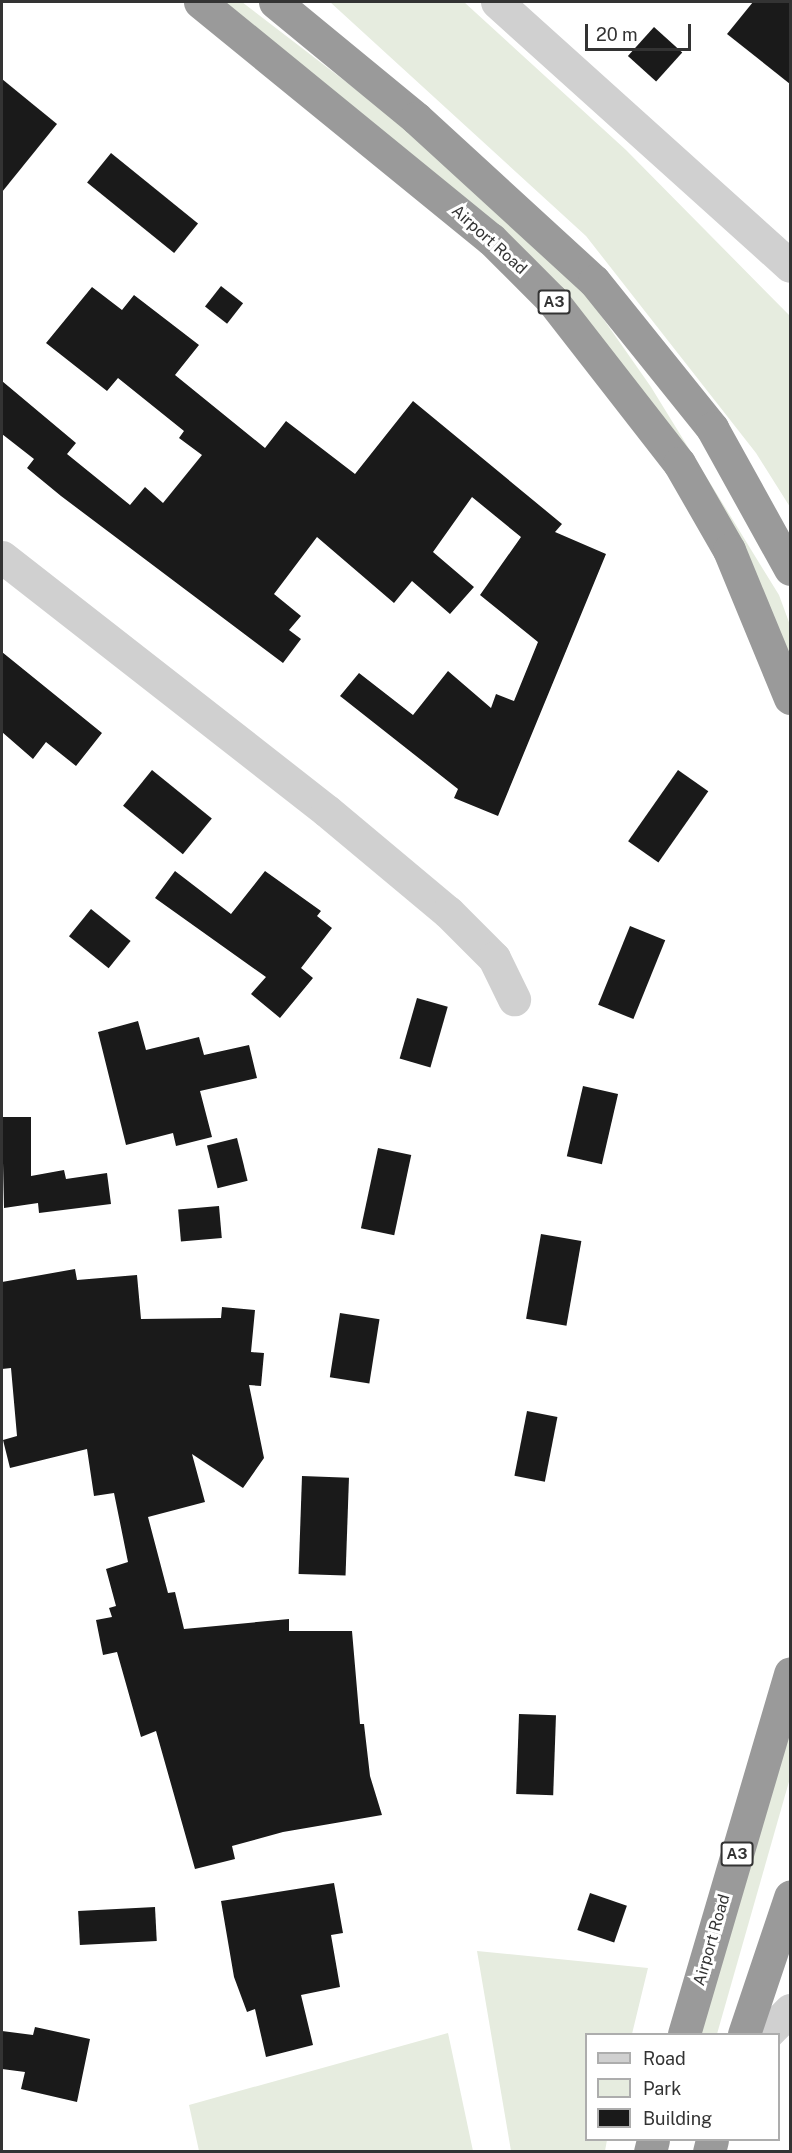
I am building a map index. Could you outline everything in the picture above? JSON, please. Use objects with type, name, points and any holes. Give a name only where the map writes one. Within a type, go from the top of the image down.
[{"type":"highway","name":"Airport Road","points":[[201,2],[491,239],[552,300],[679,463],[729,550],[790,698]]},
{"type":"highway","name":"A3","points":[[275,2],[416,118],[594,281],[712,428],[790,568]]},
{"type":"highway","name":"Airport Road","points":[[684,2033],[790,1673]]},
{"type":"highway","points":[[744,2033],[790,1897]]},
{"type":"street","points":[[497,2],[790,266]]},
{"type":"street","points":[[2,557],[327,811],[448,912],[494,958],[514,999]]},
{"type":"street","points":[[767,2033],[790,2010]]},
{"type":"green space","points":[[213,2],[242,2],[444,157],[581,287],[651,387],[779,595],[790,625],[790,666],[577,325]]},
{"type":"green space","points":[[330,2],[464,2],[626,150],[790,316],[790,507],[756,453],[586,236]]},
{"type":"green space","points":[[790,1719],[790,1778],[717,2033],[698,2033]]},
{"type":"green space","points":[[477,1951],[648,1968],[632,2033],[585,2033],[585,2141],[607,2141],[605,2151],[511,2151]]},
{"type":"green space","points":[[448,2033],[473,2151],[199,2151],[189,2105]]},
{"type":"building","points":[[753,2],[790,2],[790,84],[727,34]]},
{"type":"building","points":[[654,27],[682,52],[656,81],[628,56]]},
{"type":"building","points":[[2,79],[57,124],[2,192]]},
{"type":"building","points":[[111,153],[198,223],[174,253],[87,183]]},
{"type":"building","points":[[221,286],[243,303],[227,324],[205,306]]},
{"type":"building","points":[[92,287],[122,310],[134,295],[199,345],[175,375],[265,448],[286,421],[355,474],[413,401],[562,524],[555,532],[606,554],[498,816],[454,798],[458,789],[340,696],[359,673],[413,715],[448,671],[491,708],[496,694],[514,701],[538,642],[480,595],[521,537],[472,497],[433,552],[474,587],[450,614],[412,581],[394,603],[317,537],[274,594],[301,616],[289,630],[301,639],[283,663],[61,496],[27,468],[34,459],[2,434],[2,381],[76,443],[67,454],[130,505],[145,487],[163,503],[202,455],[179,438],[184,431],[118,378],[107,391],[46,343]]},
{"type":"building","points":[[2,652],[102,733],[76,766],[46,742],[33,759],[2,732]]},
{"type":"building","points":[[152,770],[212,818],[183,854],[123,806]]},
{"type":"building","points":[[678,770],[708,791],[658,862],[628,841]]},
{"type":"building","points":[[175,871],[231,914],[265,871],[321,911],[317,916],[332,928],[301,968],[313,978],[280,1018],[251,994],[266,977],[155,898]]},
{"type":"building","points":[[91,909],[131,941],[109,968],[69,936]]},
{"type":"building","points":[[630,926],[665,940],[633,1019],[598,1005]]},
{"type":"building","points":[[417,998],[448,1007],[430,1067],[400,1059]]},
{"type":"building","points":[[138,1021],[146,1050],[199,1037],[204,1055],[249,1045],[257,1078],[200,1091],[212,1137],[176,1146],[173,1133],[126,1145],[98,1032]]},
{"type":"building","points":[[583,1086],[618,1094],[602,1164],[567,1156]]},
{"type":"building","points":[[2,1117],[31,1117],[31,1176],[64,1170],[66,1179],[107,1173],[111,1204],[39,1213],[38,1203],[4,1208]]},
{"type":"building","points":[[237,1138],[248,1181],[218,1188],[207,1145]]},
{"type":"building","points":[[378,1148],[411,1155],[394,1235],[361,1228]]},
{"type":"building","points":[[219,1206],[222,1238],[181,1241],[178,1210]]},
{"type":"building","points":[[541,1234],[581,1241],[566,1326],[526,1319]]},
{"type":"building","points":[[75,1269],[77,1280],[137,1275],[141,1319],[221,1318],[222,1307],[255,1310],[251,1352],[264,1353],[261,1386],[249,1385],[264,1458],[243,1488],[192,1454],[205,1502],[148,1517],[168,1593],[175,1592],[184,1629],[289,1619],[289,1631],[352,1631],[360,1724],[364,1724],[370,1776],[382,1815],[283,1832],[232,1846],[235,1859],[195,1869],[156,1731],[141,1737],[117,1652],[103,1655],[96,1620],[112,1617],[109,1608],[116,1606],[106,1569],[128,1562],[114,1493],[94,1496],[87,1449],[10,1468],[3,1440],[17,1436],[11,1368],[2,1369],[2,1282]]},
{"type":"building","points":[[340,1313],[380,1319],[369,1383],[330,1377]]},
{"type":"building","points":[[527,1411],[557,1417],[545,1482],[514,1476]]},
{"type":"building","points":[[302,1476],[349,1478],[346,1576],[299,1574]]},
{"type":"building","points":[[519,1714],[556,1715],[553,1795],[516,1794]]},
{"type":"building","points":[[334,1883],[343,1933],[331,1935],[340,1987],[301,1995],[313,2045],[266,2057],[255,2009],[247,2012],[234,1977],[221,1901]]},
{"type":"building","points":[[590,1893],[627,1906],[614,1943],[577,1930]]},
{"type":"building","points":[[155,1907],[157,1941],[80,1945],[78,1911]]},
{"type":"building","points":[[35,2027],[90,2039],[77,2102],[21,2089],[25,2072],[2,2069],[2,2031],[33,2035]]}]
